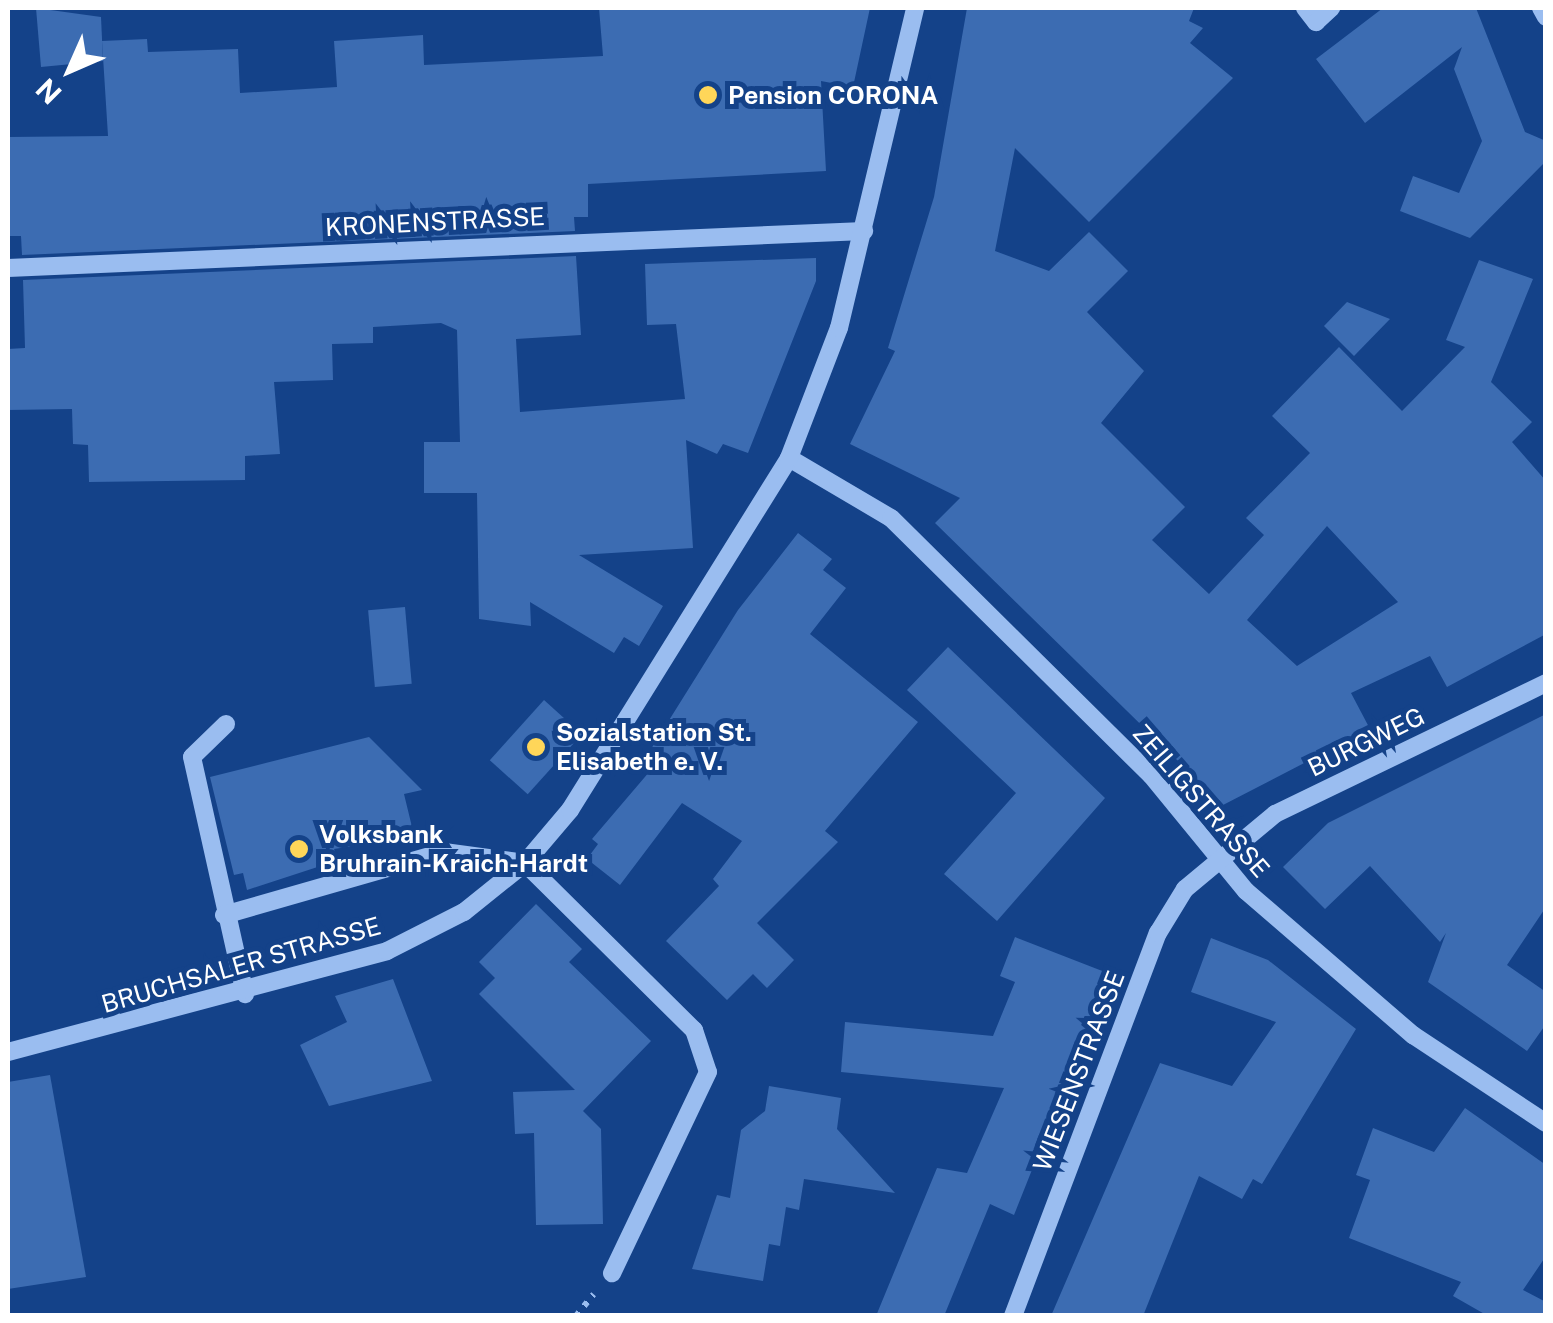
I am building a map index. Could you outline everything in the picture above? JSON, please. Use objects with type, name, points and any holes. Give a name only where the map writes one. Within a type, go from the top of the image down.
[{"type":"street","name":"BRUCHSALER STRASSE","points":[[8,1052],[245,994],[387,950],[464,912],[526,862],[570,810],[789,458],[864,231],[914,8]]},
{"type":"street","points":[[1305,8],[1316,22],[1331,8]]},
{"type":"street","points":[[1541,8],[1546,17]]},
{"type":"street","name":"KRONENSTRASSE","points":[[8,268],[864,231]]},
{"type":"street","name":"ZEILIGSTRASSE","points":[[789,458],[891,518],[1151,775],[1215,858],[1413,1035],[1546,1123]]},
{"type":"street","name":"BURGWEG","points":[[1215,858],[1275,814],[1546,683]]},
{"type":"street","points":[[226,724],[192,757],[224,915],[245,994]]},
{"type":"street","points":[[224,915],[444,852],[526,862],[694,1030],[708,1072],[612,1273]]},
{"type":"street","name":"WIESENSTRASSE","points":[[1014,1316],[1158,933],[1215,858]]},
{"type":"building","points":[[36,8],[101,17],[103,61],[41,67]]},
{"type":"building","points":[[599,8],[870,8],[853,87],[821,81],[826,171],[588,184],[588,217],[574,217],[575,231],[22,255],[21,236],[8,236],[8,137],[108,136],[102,41],[147,39],[148,52],[238,49],[240,93],[337,87],[334,41],[423,35],[424,65],[603,56]]},
{"type":"building","points":[[967,8],[1194,8],[1189,21],[1203,28],[1190,43],[1233,78],[1089,222],[1015,148],[995,251],[1049,271],[1089,232],[1128,271],[1087,312],[1144,371],[1101,423],[1185,507],[1152,540],[1209,594],[1264,535],[1246,518],[1310,453],[1272,416],[1339,347],[1402,411],[1465,347],[1446,340],[1479,260],[1533,279],[1491,382],[1532,422],[1512,442],[1546,481],[1546,634],[1447,687],[1430,656],[1351,693],[1370,729],[1223,805],[935,523],[960,498],[850,444],[895,351],[888,348],[934,197]],"holes":[[[1327,526],[1398,602],[1297,666],[1247,620]]]},
{"type":"building","points":[[1383,8],[1476,8],[1525,132],[1546,141],[1546,161],[1470,238],[1400,211],[1413,176],[1459,193],[1482,141],[1454,69],[1462,47],[1365,123],[1316,59]]},
{"type":"building","points":[[576,256],[581,335],[516,339],[520,412],[685,399],[676,324],[647,325],[645,264],[816,258],[816,281],[748,453],[723,444],[717,454],[686,440],[693,548],[579,555],[663,606],[639,646],[624,637],[614,653],[530,602],[531,626],[479,619],[477,493],[424,493],[424,442],[460,442],[457,330],[441,323],[373,327],[373,343],[332,344],[333,380],[274,382],[280,454],[245,456],[245,480],[89,482],[88,445],[73,444],[72,409],[8,410],[8,349],[25,348],[23,280]]},
{"type":"building","points":[[1347,302],[1390,319],[1354,356],[1324,326]]},
{"type":"building","points":[[798,533],[832,559],[823,570],[846,588],[810,634],[918,722],[825,831],[838,842],[757,923],[794,960],[767,988],[753,974],[727,1000],[666,941],[719,886],[713,879],[742,841],[682,803],[620,885],[587,859],[598,844],[592,839],[650,771],[641,765],[738,610]]},
{"type":"building","points":[[405,607],[412,684],[375,687],[368,610]]},
{"type":"building","points":[[948,647],[1105,798],[997,921],[944,874],[1016,793],[907,690]]},
{"type":"building","name":"Sozialstation St. Elisabeth e. V.","points":[[544,700],[582,734],[528,794],[490,760]]},
{"type":"building","points":[[1546,714],[1546,907],[1507,965],[1546,992],[1546,1024],[1527,1051],[1428,982],[1446,933],[1440,942],[1370,866],[1325,909],[1283,867],[1328,823]]},
{"type":"building","points":[[369,737],[422,790],[404,794],[412,827],[404,838],[334,849],[339,860],[247,890],[243,873],[234,875],[210,777]]},
{"type":"building","points":[[536,904],[582,949],[569,962],[651,1041],[583,1111],[601,1129],[603,1224],[536,1225],[534,1133],[515,1134],[513,1092],[575,1090],[479,994],[495,978],[479,962]]},
{"type":"building","points":[[1015,937],[1110,974],[1014,1215],[990,1204],[944,1316],[876,1316],[937,1168],[967,1173],[1004,1088],[841,1072],[845,1022],[993,1036],[1015,982],[1000,976]]},
{"type":"building","points":[[1211,938],[1268,960],[1356,1029],[1262,1184],[1253,1179],[1242,1199],[1199,1176],[1143,1316],[1051,1316],[1160,1063],[1232,1086],[1276,1022],[1191,992]]},
{"type":"building","points":[[393,979],[432,1081],[329,1106],[300,1045],[347,1022],[335,996]]},
{"type":"building","points":[[50,1075],[86,1277],[8,1289],[8,1082]]},
{"type":"building","points":[[769,1086],[841,1098],[837,1129],[895,1193],[804,1179],[799,1210],[786,1207],[780,1246],[769,1244],[763,1281],[692,1269],[717,1195],[730,1198],[741,1130],[765,1111]]},
{"type":"building","points":[[1465,1108],[1546,1165],[1546,1256],[1523,1290],[1546,1302],[1546,1316],[1488,1316],[1453,1296],[1461,1282],[1349,1238],[1370,1180],[1356,1175],[1373,1128],[1434,1152]]},
{"type":"place","name":"Pension CORONA","points":[[708,95]]},
{"type":"place","name":"Sozialstation St. Elisabeth e. V.","points":[[536,747]]},
{"type":"place","name":"Volksbank Bruhrain-Kraich-Hardt","points":[[299,849]]}]
